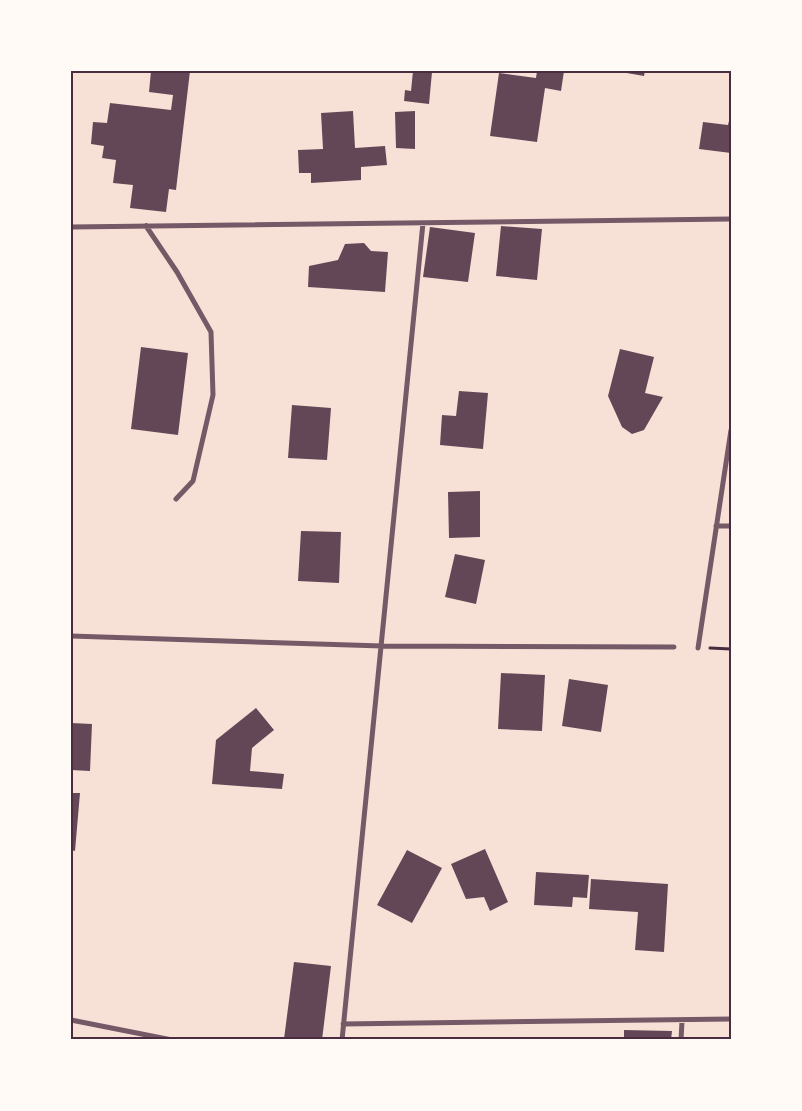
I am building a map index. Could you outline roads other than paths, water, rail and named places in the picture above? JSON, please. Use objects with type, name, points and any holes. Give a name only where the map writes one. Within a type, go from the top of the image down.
[{"type":"street","points":[[71,227],[731,219]]},
{"type":"street","points":[[342,1040],[423,223]]},
{"type":"street","points":[[146,226],[177,272],[211,332],[213,395],[193,481],[176,498]]},
{"type":"street","points":[[698,648],[731,431]]},
{"type":"street","points":[[716,526],[731,526]]},
{"type":"street","points":[[71,636],[382,646],[674,647]]},
{"type":"street","points":[[71,1020],[172,1040]]},
{"type":"street","points":[[343,1024],[731,1020]]},
{"type":"street","points":[[681,1040],[682,1021]]}]
